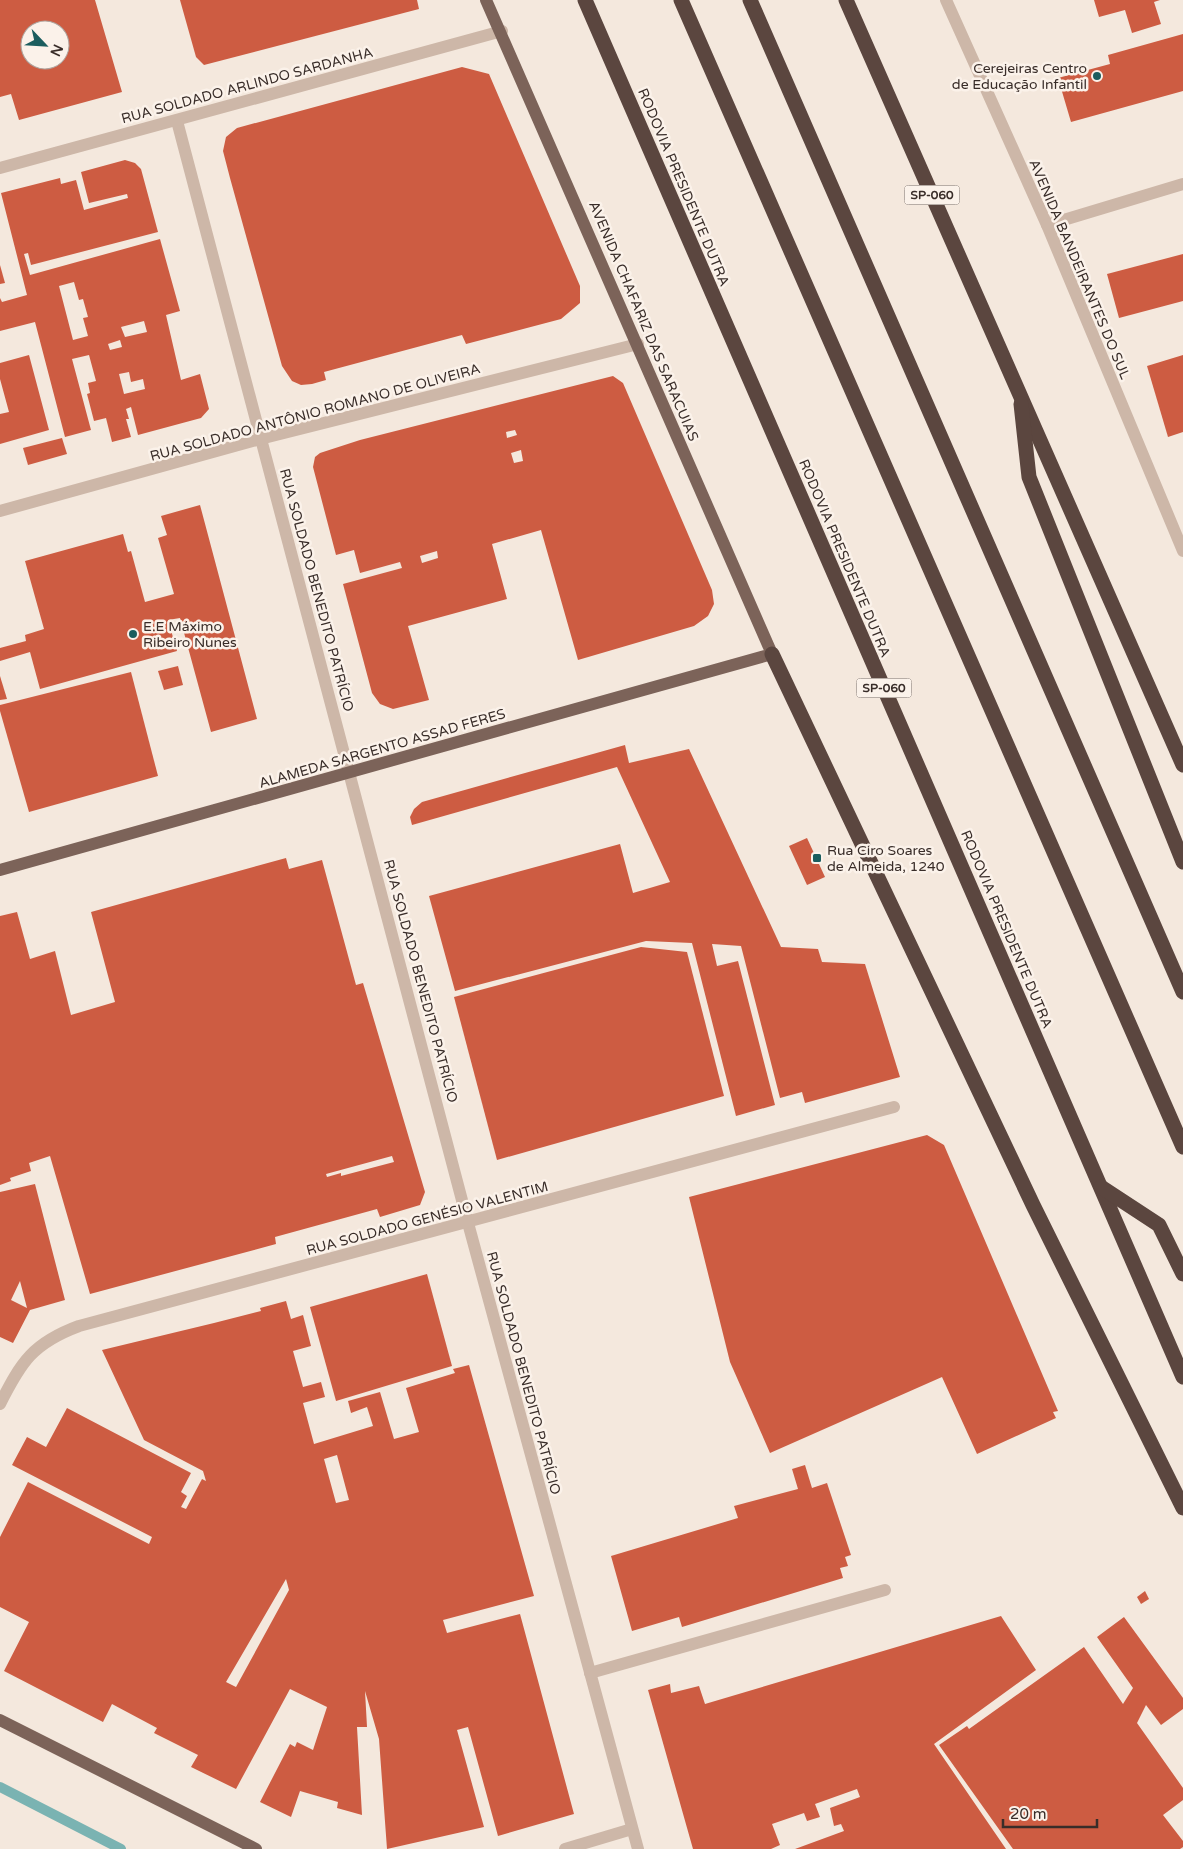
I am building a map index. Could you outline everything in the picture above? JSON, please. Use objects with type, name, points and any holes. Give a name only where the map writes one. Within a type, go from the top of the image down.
[{"type":"highway","name":"RODOVIA PRESIDENTE DUTRA","points":[[585,0],[1183,1377]]},
{"type":"highway","points":[[681,0],[1183,1147]]},
{"type":"highway","points":[[750,0],[1183,992]]},
{"type":"highway","name":"SP-060","points":[[846,0],[1183,765]]},
{"type":"highway","points":[[1019,390],[1029,477],[1183,862]]},
{"type":"highway","points":[[772,654],[1033,1205],[1183,1508]]},
{"type":"highway","points":[[1101,1188],[1158,1225],[1183,1274]]},
{"type":"main road","name":"AVENIDA CHAFARIZ DAS SARACUIAS","points":[[486,0],[502,31],[772,654]]},
{"type":"main road","name":"ALAMEDA SARGENTO ASSAD FERES","points":[[0,870],[772,654]]},
{"type":"main road","points":[[0,1720],[256,1849]]},
{"type":"street","name":"AVENIDA BANDEIRANTES DO SUL","points":[[946,0],[1047,225],[1182,548]]},
{"type":"street","name":"RUA SOLDADO ARLINDO SARDANHA","points":[[0,168],[502,31]]},
{"type":"street","name":"RUA SOLDADO BENEDITO PATRÍCIO","points":[[177,120],[468,1223],[638,1849]]},
{"type":"street","points":[[1047,225],[1183,184]]},
{"type":"street","name":"RUA SOLDADO ANTÔNIO ROMANO DE OLIVEIRA","points":[[0,511],[260,440],[638,344]]},
{"type":"street","name":"RUA SOLDADO GENÉSIO VALENTIM","points":[[0,1404],[20,1366],[36,1349],[56,1334],[78,1326],[468,1223],[894,1107]]},
{"type":"street","points":[[590,1674],[885,1590]]},
{"type":"street","points":[[565,1849],[632,1829]]},
{"type":"building","points":[[0,0],[95,0],[122,92],[19,120],[11,94],[0,97]]},
{"type":"building","points":[[180,0],[417,0],[419,9],[204,65],[196,57]]},
{"type":"building","points":[[1094,0],[1160,0],[1154,2],[1161,24],[1132,33],[1125,10],[1099,17]]},
{"type":"building","points":[[1183,34],[1183,91],[1071,122],[1058,78],[1110,64],[1108,55]]},
{"type":"building","points":[[462,67],[489,74],[580,286],[580,303],[561,319],[466,344],[462,335],[324,372],[326,380],[312,384],[301,385],[292,381],[282,366],[230,178],[223,151],[226,137],[237,128]]},
{"type":"building","points":[[125,160],[135,163],[141,169],[158,232],[31,265],[28,253],[24,254],[30,275],[160,239],[180,311],[166,315],[181,380],[200,374],[209,409],[201,418],[138,435],[131,407],[126,409],[129,419],[126,419],[131,437],[112,442],[106,418],[94,421],[87,394],[90,393],[88,383],[96,381],[89,355],[72,359],[91,430],[65,437],[35,322],[0,331],[0,298],[2,302],[27,295],[1,193],[60,178],[61,184],[76,180],[84,210],[128,198],[127,194],[89,203],[81,172]],"holes":[[[74,282],[79,300],[83,299],[88,317],[83,318],[88,336],[73,340],[59,286]],[[144,321],[147,332],[125,337],[121,327]],[[120,340],[122,347],[110,350],[108,344]],[[129,372],[131,382],[143,379],[145,389],[124,394],[119,374]]]},
{"type":"building","points":[[1183,254],[1183,301],[1119,318],[1107,274]]},
{"type":"building","points":[[0,265],[5,283],[0,284]]},
{"type":"building","points":[[29,355],[49,430],[0,444],[0,414],[9,412],[0,379],[0,363]]},
{"type":"building","points":[[1183,355],[1183,432],[1168,437],[1147,366]]},
{"type":"building","points":[[613,376],[623,383],[712,590],[714,604],[708,616],[694,626],[578,660],[541,530],[492,544],[507,599],[408,626],[429,700],[393,709],[380,704],[372,693],[343,584],[402,568],[400,562],[360,573],[354,550],[336,555],[313,467],[315,457],[320,453],[360,440]],"holes":[[[515,430],[517,435],[507,438],[506,432]],[[521,450],[523,461],[514,463],[511,453]],[[437,551],[438,558],[422,563],[420,556]]]},
{"type":"building","points":[[62,438],[67,454],[28,465],[23,448]]},
{"type":"building","points":[[200,505],[257,719],[211,732],[180,618],[168,620],[177,651],[40,689],[30,652],[0,661],[0,648],[26,641],[25,635],[44,629],[25,561],[123,534],[128,552],[131,551],[145,602],[174,594],[158,538],[167,535],[161,516]]},
{"type":"building","points":[[178,666],[183,685],[164,690],[158,671]]},
{"type":"building","points":[[131,672],[158,776],[29,812],[0,711],[0,705]]},
{"type":"building","points":[[0,676],[7,699],[0,700]]},
{"type":"building","points":[[625,745],[629,763],[689,749],[781,947],[818,949],[822,962],[865,964],[900,1077],[805,1103],[802,1092],[780,1098],[741,946],[712,944],[717,966],[738,961],[775,1105],[736,1116],[692,943],[646,941],[455,991],[429,896],[620,844],[633,893],[670,882],[617,767],[412,825],[410,817],[414,809],[422,802]]},
{"type":"building","points":[[807,838],[825,877],[807,885],[789,846]]},
{"type":"building","points":[[286,858],[289,869],[322,860],[356,985],[363,983],[425,1192],[420,1205],[380,1217],[377,1209],[275,1237],[276,1244],[90,1294],[50,1156],[29,1163],[31,1171],[10,1178],[11,1181],[0,1185],[0,916],[17,912],[30,959],[55,951],[71,1015],[115,1002],[91,912]],"holes":[[[392,1156],[394,1162],[341,1176],[341,1173],[327,1177],[326,1174]]]},
{"type":"building","points":[[641,947],[687,952],[724,1096],[497,1160],[454,997]]},
{"type":"building","points":[[927,1135],[944,1145],[1058,1411],[1053,1412],[1056,1418],[977,1454],[942,1377],[770,1453],[730,1362],[689,1197]]},
{"type":"building","points":[[35,1184],[65,1300],[30,1310],[13,1343],[0,1337],[0,1192]],"holes":[[[20,1281],[27,1308],[11,1300]]]},
{"type":"building","points":[[427,1274],[452,1366],[336,1401],[310,1307]]},
{"type":"building","points":[[286,1301],[291,1319],[303,1315],[311,1346],[293,1351],[303,1387],[321,1382],[325,1397],[303,1403],[314,1444],[373,1426],[367,1407],[351,1413],[348,1401],[380,1392],[394,1439],[419,1432],[406,1388],[455,1373],[453,1369],[469,1365],[534,1596],[443,1620],[447,1633],[520,1614],[574,1814],[498,1836],[468,1727],[457,1730],[484,1827],[387,1849],[379,1739],[365,1691],[367,1727],[357,1727],[362,1815],[337,1808],[338,1802],[300,1791],[291,1817],[260,1802],[290,1744],[295,1747],[297,1742],[313,1750],[327,1707],[290,1689],[236,1789],[191,1767],[198,1755],[154,1733],[157,1728],[112,1704],[103,1722],[4,1671],[29,1622],[0,1607],[0,1537],[28,1482],[149,1544],[152,1537],[12,1465],[27,1437],[46,1447],[67,1408],[191,1473],[181,1492],[187,1496],[181,1507],[186,1509],[202,1479],[206,1481],[203,1471],[144,1440],[102,1350],[261,1311],[260,1308]],"holes":[[[337,1455],[349,1500],[336,1503],[324,1459]],[[286,1579],[289,1590],[236,1687],[226,1682]]]},
{"type":"building","points":[[805,1465],[812,1488],[827,1483],[851,1555],[845,1557],[848,1566],[840,1568],[843,1578],[682,1627],[679,1617],[632,1631],[611,1556],[738,1518],[734,1506],[798,1489],[792,1469]]},
{"type":"building","points":[[1145,1591],[1149,1599],[1141,1604],[1137,1597]]},
{"type":"building","points":[[1001,1616],[1036,1670],[934,1744],[1006,1849],[795,1849],[844,1831],[841,1824],[834,1826],[830,1808],[860,1797],[857,1789],[815,1804],[820,1817],[807,1821],[804,1813],[772,1824],[780,1845],[771,1849],[693,1849],[648,1690],[670,1684],[671,1693],[699,1686],[705,1704]]},
{"type":"building","points":[[1124,1617],[1183,1698],[1183,1709],[1161,1725],[1146,1705],[1137,1723],[1183,1788],[1183,1800],[1163,1815],[1183,1841],[1183,1847],[1180,1849],[1013,1849],[939,1745],[967,1726],[969,1729],[1084,1647],[1123,1704],[1133,1688],[1097,1637]]},
{"type":"waterway","points":[[0,1787],[121,1849]]},
{"type":"place","name":"Cerejeiras Centro de Educação Infantil","points":[[1097,76]]},
{"type":"place","name":"E.E Máximo Ribeiro Nunes","points":[[133,634]]},
{"type":"place","name":"Rua Ciro Soares de Almeida, 1240","points":[[817,858]]}]
